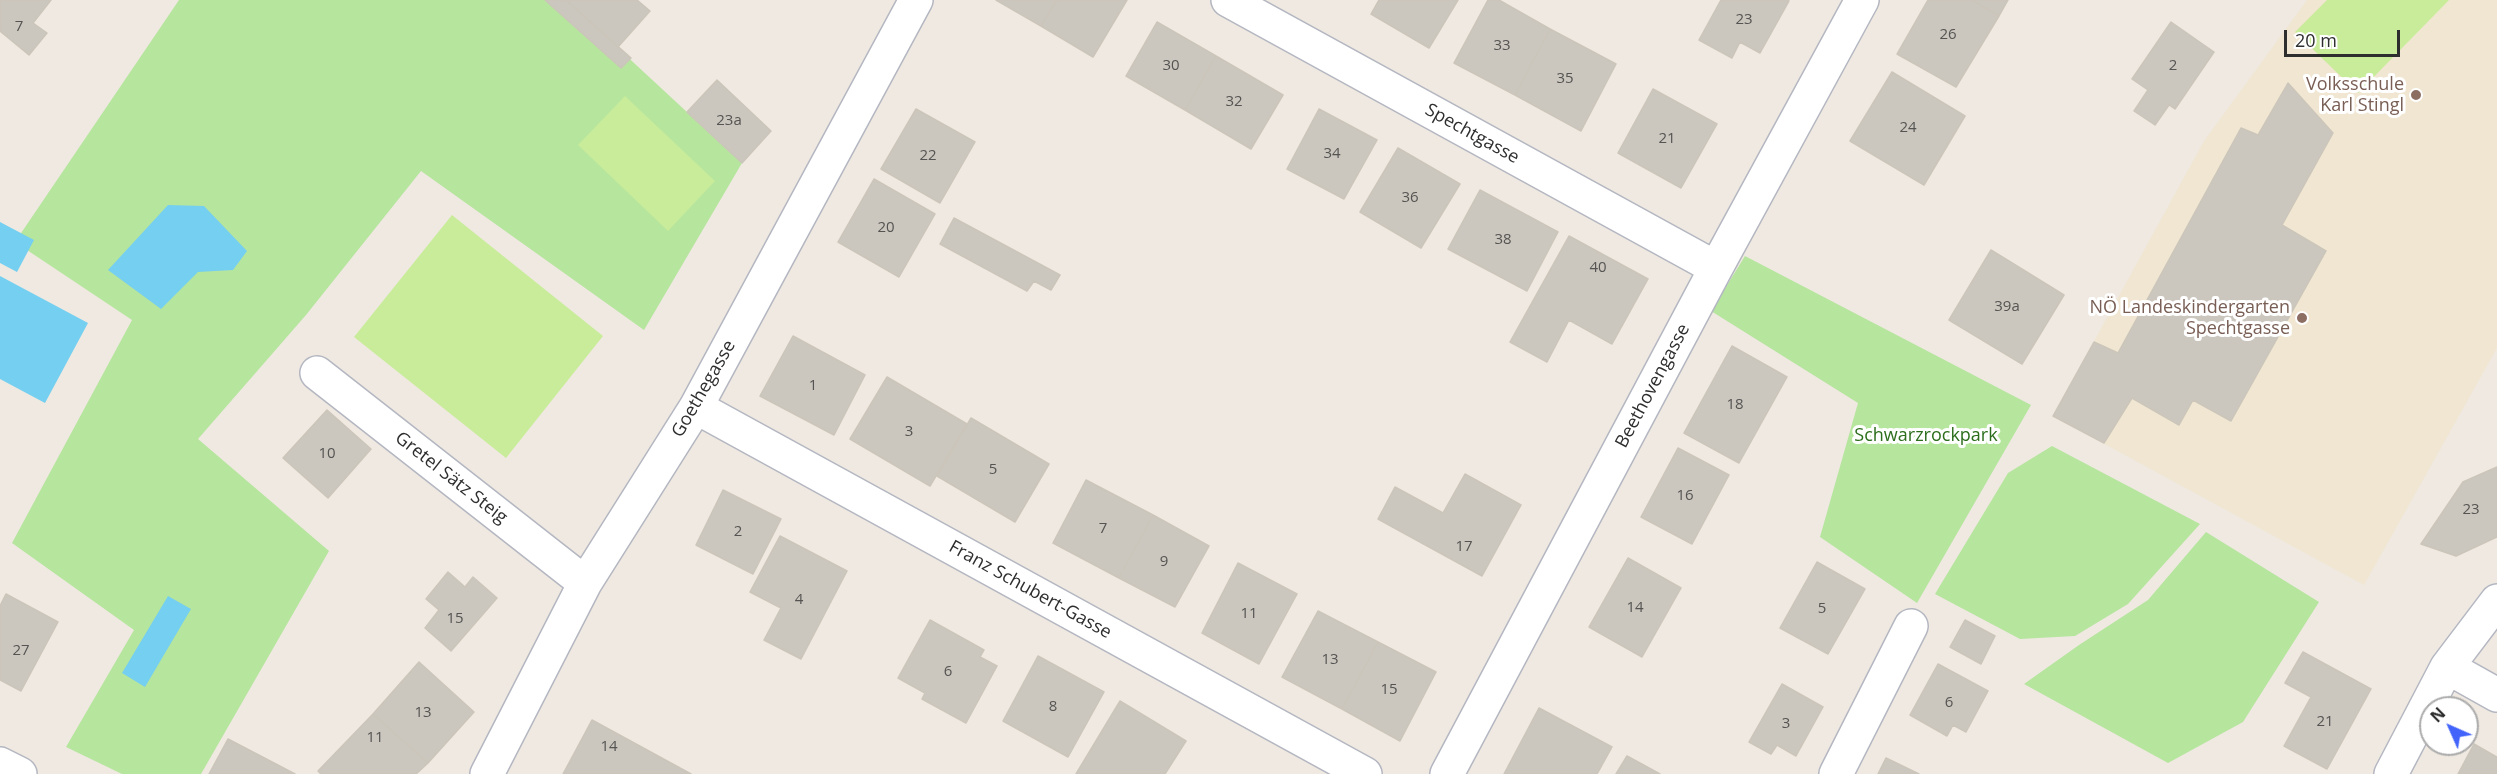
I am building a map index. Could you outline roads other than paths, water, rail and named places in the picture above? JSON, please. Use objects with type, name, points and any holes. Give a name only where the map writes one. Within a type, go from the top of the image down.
[{"type":"street","name":"Goethegasse","points":[[487,774],[585,583],[696,406],[916,0]]},
{"type":"street","name":"Spechtgasse","points":[[1228,0],[1716,268]]},
{"type":"street","name":"Beethovengasse","points":[[1447,774],[1716,268],[1862,0]]},
{"type":"street","name":"Gretel Sätz Steig","points":[[317,373],[585,583]]},
{"type":"street","name":"Franz Schubert-Gasse","points":[[696,406],[1365,774]]},
{"type":"street","points":[[2391,774],[2447,667],[2497,601]]},
{"type":"street","points":[[1836,774],[1911,626]]},
{"type":"street","points":[[2447,667],[2497,695]]},
{"type":"street","points":[[0,764],[20,774]]},
{"type":"water","points":[[168,205],[204,206],[247,251],[233,270],[198,272],[161,309],[108,270]]},
{"type":"water","points":[[0,222],[34,240],[17,272],[0,263]]},
{"type":"water","points":[[0,276],[88,323],[45,403],[0,379]]},
{"type":"water","points":[[168,596],[191,609],[145,687],[122,673]]},
{"type":"place","name":"Volksschule Karl Stingl","points":[[2416,95]]},
{"type":"place","name":"NÖ Landeskindergarten Spechtgasse","points":[[2302,318]]},
{"type":"park label","name":"Schwarzrockpark","points":[[1926,436]]}]
